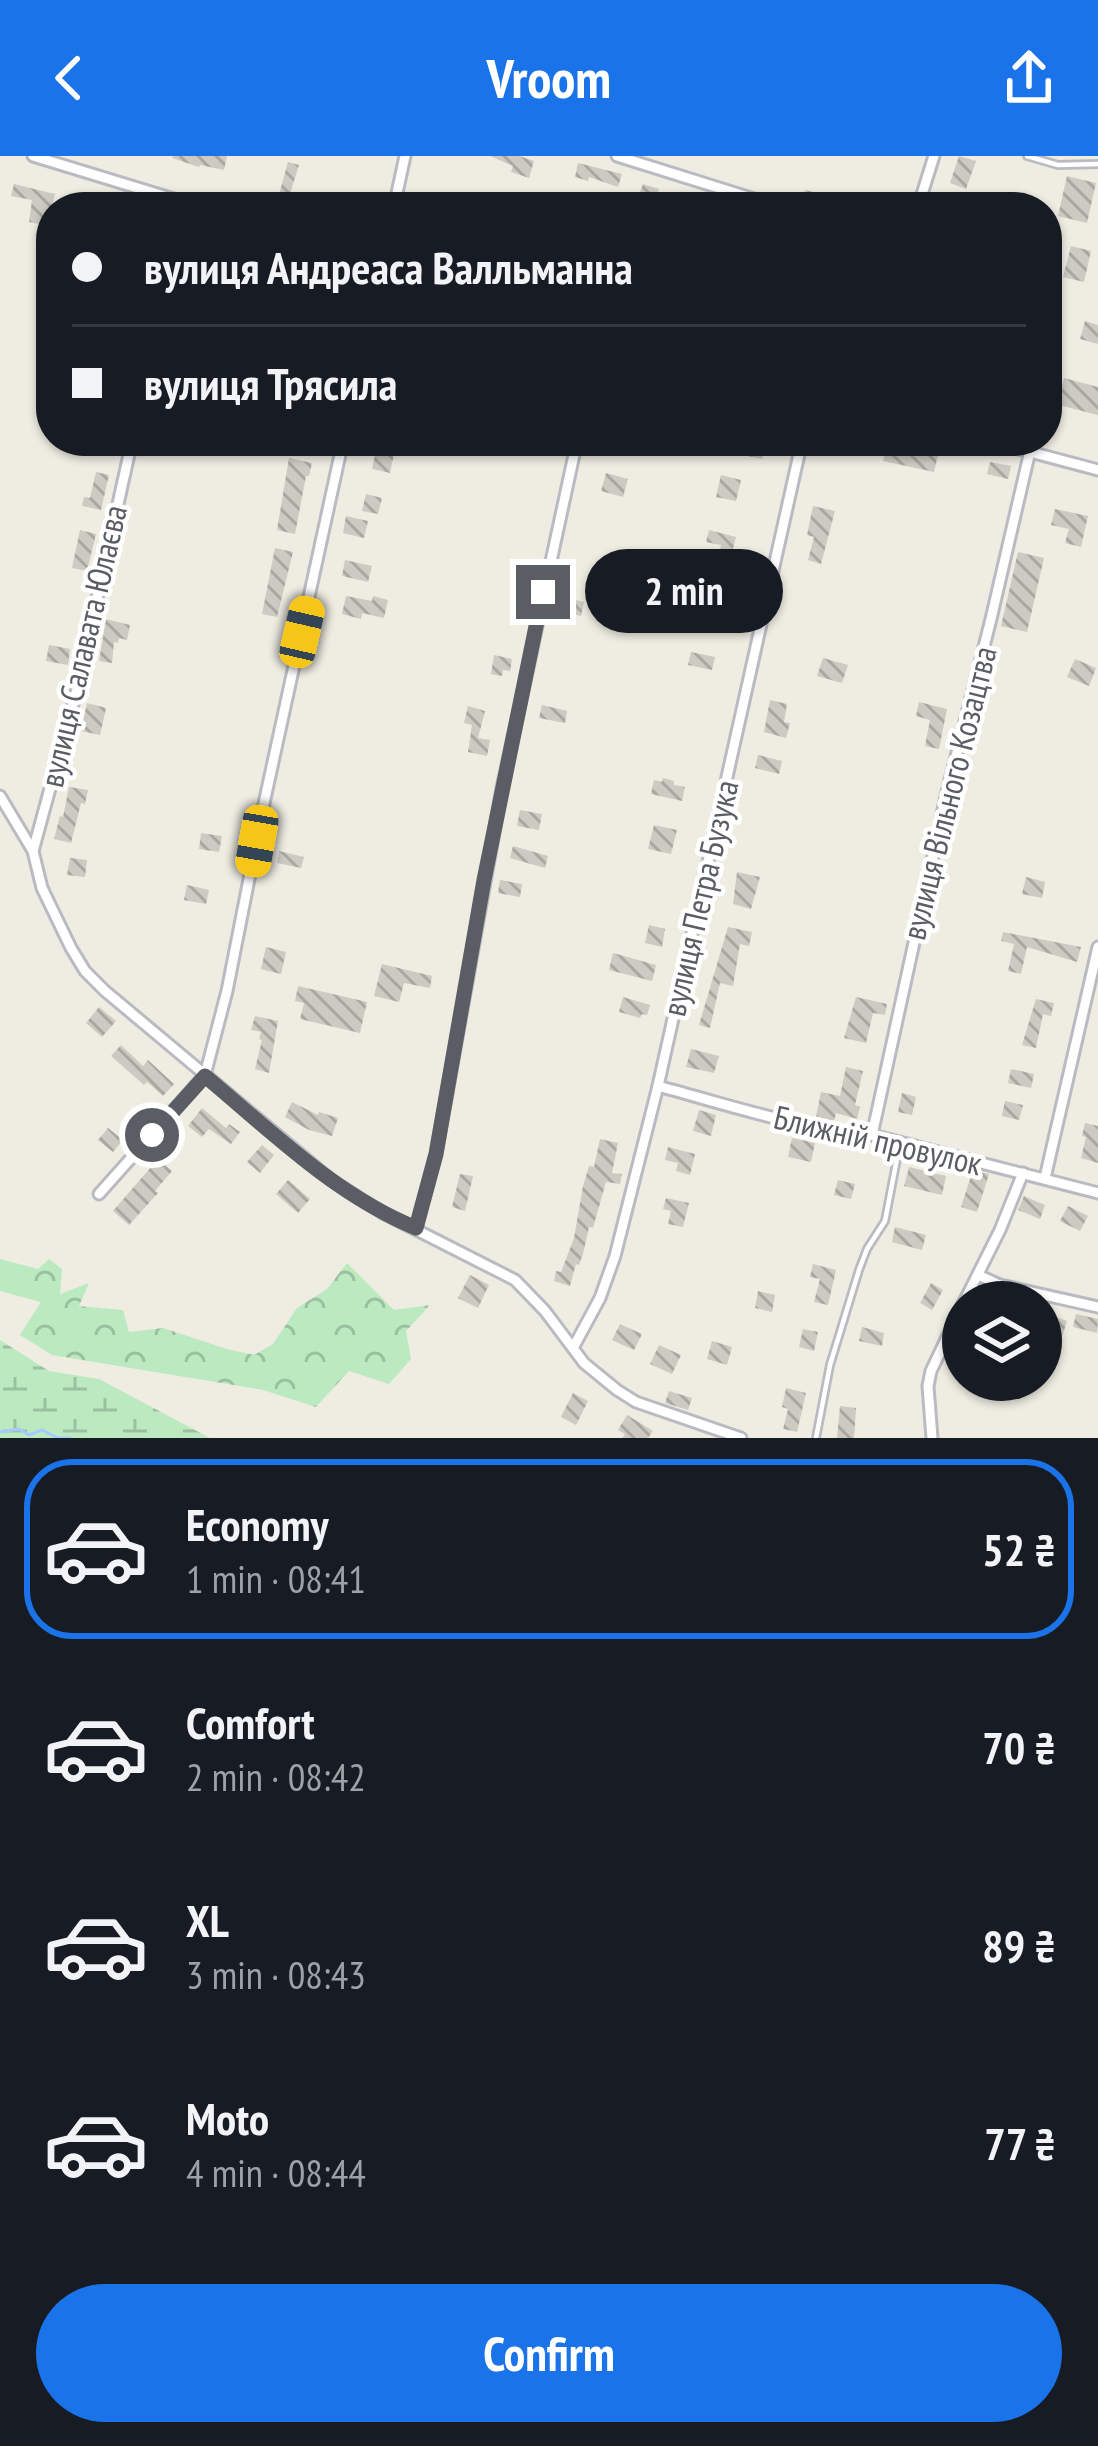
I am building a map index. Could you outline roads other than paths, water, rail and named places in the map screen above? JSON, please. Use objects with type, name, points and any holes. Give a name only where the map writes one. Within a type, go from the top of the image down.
[{"type":"street","points":[[33,156],[144,192]]},
{"type":"street","points":[[397,192],[404,156]]},
{"type":"street","points":[[617,156],[732,192]]},
{"type":"street","points":[[923,192],[934,156]]},
{"type":"street","name":"вулиця Салавата Юлаєва","points":[[33,851],[76,693],[128,456]]},
{"type":"street","points":[[99,1194],[205,1076],[341,456]]},
{"type":"street","points":[[416,1228],[436,1154],[502,788],[575,456]]},
{"type":"street","name":"вулиця Петра Бузука","points":[[573,1348],[600,1298],[615,1256],[658,1086],[799,456]]},
{"type":"street","name":"вулиця Вільного Козацтва","points":[[872,1135],[946,796],[1029,456]]},
{"type":"street","points":[[1048,456],[1098,470]]},
{"type":"street","points":[[0,796],[33,851],[42,888],[85,971],[205,1076],[331,1180],[383,1213],[515,1280],[598,1377],[636,1402],[741,1438]]},
{"type":"street","points":[[1046,1178],[1098,947]]},
{"type":"street","name":"Ближній провулок","points":[[658,1086],[1098,1192]]},
{"type":"street","points":[[975,1281],[1023,1173]]},
{"type":"street","points":[[978,1275],[1000,1285],[1098,1307]]},
{"type":"street","points":[[932,1438],[928,1386],[942,1348]]},
{"type":"lane","points":[[1027,156],[1058,165],[1098,164]]},
{"type":"lane","points":[[816,1438],[830,1365],[859,1270],[885,1221],[900,1143]]},
{"type":"waterway","points":[[0,1432],[19,1429],[29,1435],[42,1430],[70,1438]]}]
